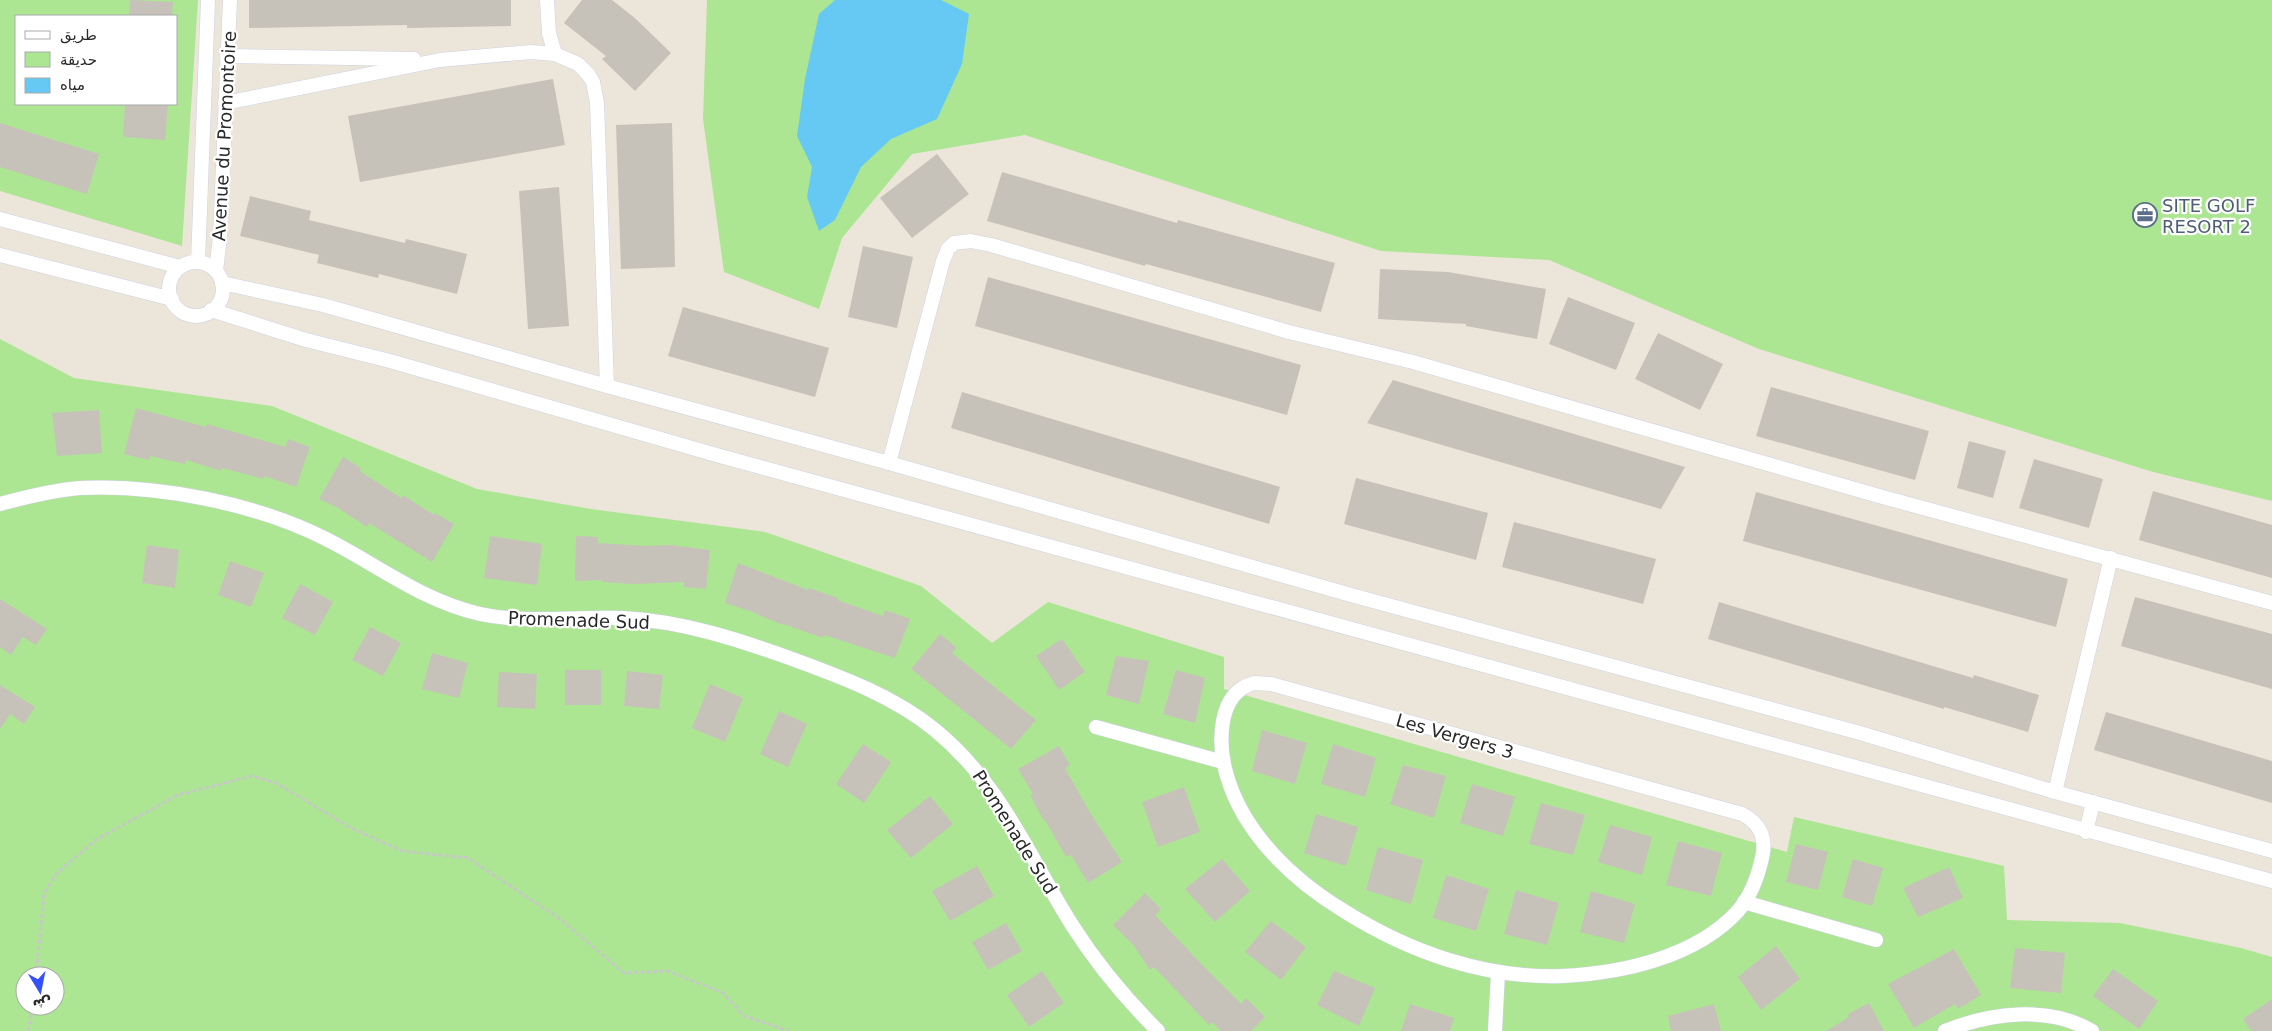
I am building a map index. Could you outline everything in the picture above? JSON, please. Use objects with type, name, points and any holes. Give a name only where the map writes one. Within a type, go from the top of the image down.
[{"type":"street","name":"Avenue du Promontoire","points":[[198,262],[208,0]]},
{"type":"street","name":"Avenue du Promontoire","points":[[219,277],[230,0]]},
{"type":"street","points":[[547,0],[549,33],[555,54]]},
{"type":"street","points":[[227,56],[440,60],[530,52],[555,54],[582,68],[588,74],[595,92],[607,386]]},
{"type":"street","points":[[225,103],[440,60]]},
{"type":"street","points":[[0,219],[180,267],[198,262],[205,264],[219,277],[889,463],[1351,596],[1860,733],[2055,792],[2272,851]]},
{"type":"street","points":[[889,463],[943,261],[948,249],[954,243],[971,241],[1026,255],[1289,332],[1413,362],[1879,496],[2272,603]]},
{"type":"street","points":[[0,254],[172,299],[186,313],[199,315],[212,310],[220,301],[219,277]]},
{"type":"street","points":[[172,299],[170,282],[180,267]]},
{"type":"street","points":[[212,310],[306,340],[390,361],[710,453],[1185,582],[2086,832],[2272,881]]},
{"type":"street","name":"Promenade Sud","points":[[0,504],[45,493],[81,488],[149,491],[202,500],[257,512],[313,533],[399,582],[448,604],[478,614],[510,618],[625,618],[674,625],[754,646],[864,688],[912,713],[934,729],[962,753],[984,777],[1074,928],[1114,982],[1158,1031]]},
{"type":"street","points":[[2055,792],[2111,558]]},
{"type":"street","name":"Les Vergers 3","points":[[1254,683],[1271,684],[1742,814],[1757,824],[1761,831],[1764,847],[1760,868],[1744,902],[1728,920],[1701,940],[1683,950],[1632,966],[1563,976],[1498,973],[1446,959],[1369,927],[1313,890],[1262,841],[1251,826],[1233,795],[1223,762],[1221,733],[1226,711],[1232,698],[1243,686],[1254,683]]},
{"type":"street","points":[[1096,727],[1223,762]]},
{"type":"street","points":[[2086,832],[2094,802]]},
{"type":"street","points":[[1744,902],[1876,940]]},
{"type":"street","points":[[1495,1031],[1498,973]]},
{"type":"street","points":[[1945,1031],[1970,1022],[2011,1014],[2053,1018],[2092,1031]]},
{"type":"path","points":[[37,966],[44,894],[58,873],[97,839],[178,795],[252,776],[276,783],[351,828],[402,851],[468,858],[560,919],[624,973],[668,971],[723,993],[744,1016],[789,1031]]},
{"type":"path","points":[[28,1031],[31,1016]]},
{"type":"green space","points":[[0,0],[198,0],[182,246],[0,191]]},
{"type":"green space","points":[[707,0],[2272,0],[2272,501],[2153,472],[1759,349],[1549,260],[1381,251],[1025,135],[912,154],[842,238],[819,309],[724,272],[703,119]]},
{"type":"green space","points":[[0,339],[74,378],[272,406],[477,489],[591,509],[765,532],[921,586],[992,643],[1048,602],[1224,657],[1224,689],[1787,852],[1794,817],[2004,866],[2007,920],[2120,923],[2241,948],[2272,957],[2272,1031],[0,1031]]},
{"type":"water","points":[[835,0],[941,0],[969,14],[962,64],[937,119],[891,139],[861,167],[835,220],[819,231],[807,197],[812,167],[797,136],[805,79],[819,14]]},
{"type":"building","points":[[130,0],[173,2],[172,15],[129,15]]},
{"type":"building","points":[[249,0],[511,0],[511,26],[407,28],[407,25],[249,28]]},
{"type":"building","points":[[582,0],[612,0],[636,19],[671,53],[635,91],[602,59],[606,56],[564,23]]},
{"type":"building","points":[[553,79],[565,145],[360,182],[348,116]]},
{"type":"building","points":[[125,105],[168,105],[165,140],[123,137]]},
{"type":"building","points":[[0,123],[99,154],[87,194],[0,167]]},
{"type":"building","points":[[672,123],[675,267],[621,269],[616,125]]},
{"type":"building","points":[[937,154],[969,194],[912,238],[880,198]]},
{"type":"building","points":[[1002,172],[1177,223],[1178,220],[1335,263],[1321,312],[1146,264],[1145,266],[987,221]]},
{"type":"building","points":[[559,187],[569,326],[528,329],[519,191]]},
{"type":"building","points":[[250,196],[311,211],[309,220],[405,243],[406,239],[467,254],[457,294],[379,274],[378,278],[317,263],[319,255],[240,236]]},
{"type":"building","points":[[863,246],[913,257],[897,328],[848,317]]},
{"type":"building","points":[[1380,269],[1448,272],[1546,289],[1537,339],[1466,326],[1466,324],[1378,319]]},
{"type":"building","points":[[988,277],[1301,365],[1287,415],[975,326]]},
{"type":"building","points":[[1568,297],[1635,323],[1616,370],[1549,344]]},
{"type":"building","points":[[683,307],[829,348],[815,397],[668,356]]},
{"type":"building","points":[[1658,333],[1723,364],[1700,410],[1635,379]]},
{"type":"building","points":[[1393,380],[1685,467],[1661,509],[1367,423]]},
{"type":"building","points":[[1771,387],[1929,431],[1915,480],[1756,436]]},
{"type":"building","points":[[962,392],[1280,487],[1269,524],[951,428]]},
{"type":"building","points":[[136,408],[206,427],[207,424],[285,447],[288,439],[310,447],[296,487],[264,476],[263,479],[222,468],[221,471],[186,460],[185,464],[150,456],[149,460],[124,454]]},
{"type":"building","points":[[99,410],[102,453],[57,456],[52,413]]},
{"type":"building","points":[[1969,441],[2006,451],[1993,498],[1957,488]]},
{"type":"building","points":[[343,457],[361,468],[360,471],[401,498],[403,495],[434,515],[435,513],[454,524],[432,562],[369,523],[367,527],[338,508],[319,499]]},
{"type":"building","points":[[2034,459],[2103,479],[2089,528],[2019,508]]},
{"type":"building","points":[[1356,478],[1488,513],[1476,560],[1344,524]]},
{"type":"building","points":[[2153,491],[2272,525],[2272,578],[2139,540]]},
{"type":"building","points":[[1756,492],[2068,579],[2056,627],[1743,541]]},
{"type":"building","points":[[1514,522],[1656,559],[1643,604],[1502,567]]},
{"type":"building","points":[[490,536],[542,544],[537,585],[484,578]]},
{"type":"building","points":[[576,536],[598,537],[598,543],[646,546],[670,545],[710,550],[706,589],[684,587],[684,582],[633,584],[602,582],[603,580],[575,581]]},
{"type":"building","points":[[147,545],[179,550],[175,588],[142,583]]},
{"type":"building","points":[[230,561],[264,573],[251,607],[218,595]]},
{"type":"building","points":[[738,563],[883,616],[885,610],[910,619],[895,658],[824,635],[823,638],[725,603]]},
{"type":"building","points":[[300,584],[333,602],[315,635],[282,618]]},
{"type":"building","points":[[2135,597],[2272,634],[2272,689],[2121,646]]},
{"type":"building","points":[[0,599],[47,629],[36,645],[23,637],[11,655],[0,647]]},
{"type":"building","points":[[1719,602],[1973,678],[1974,675],[2039,695],[2028,732],[1708,639]]},
{"type":"building","points":[[370,627],[401,643],[383,676],[352,660]]},
{"type":"building","points":[[940,634],[957,648],[952,653],[1036,720],[1011,749],[911,669]]},
{"type":"building","points":[[1062,639],[1085,672],[1059,690],[1036,656]]},
{"type":"building","points":[[432,653],[468,663],[459,698],[422,689]]},
{"type":"building","points":[[1116,656],[1149,661],[1139,704],[1106,695]]},
{"type":"building","points":[[565,670],[601,670],[601,705],[565,705]]},
{"type":"building","points":[[1176,670],[1205,678],[1195,723],[1163,714]]},
{"type":"building","points":[[627,671],[663,675],[659,709],[624,706]]},
{"type":"building","points":[[499,672],[537,674],[535,709],[497,707]]},
{"type":"building","points":[[710,684],[743,698],[725,742],[692,728]]},
{"type":"building","points":[[0,685],[35,707],[24,724],[10,714],[0,729]]},
{"type":"building","points":[[779,711],[807,724],[788,767],[760,754]]},
{"type":"building","points":[[2106,712],[2272,761],[2272,803],[2094,750]]},
{"type":"building","points":[[1262,730],[1307,743],[1295,784],[1252,771]]},
{"type":"building","points":[[863,744],[891,762],[864,803],[836,784]]},
{"type":"building","points":[[1333,744],[1376,758],[1365,797],[1321,784]]},
{"type":"building","points":[[1059,746],[1070,765],[1065,768],[1089,811],[1122,862],[1088,883],[1071,855],[1066,857],[1044,821],[1030,795],[1033,794],[1018,769]]},
{"type":"building","points":[[1403,765],[1446,776],[1434,818],[1390,804]]},
{"type":"building","points":[[1472,784],[1515,797],[1503,836],[1460,823]]},
{"type":"building","points":[[1184,787],[1200,832],[1158,847],[1142,802]]},
{"type":"building","points":[[930,796],[953,824],[911,858],[887,830]]},
{"type":"building","points":[[1541,803],[1585,815],[1573,855],[1529,844]]},
{"type":"building","points":[[1316,814],[1358,827],[1346,866],[1304,853]]},
{"type":"building","points":[[1610,825],[1652,837],[1642,875],[1598,862]]},
{"type":"building","points":[[1678,841],[1722,853],[1711,896],[1666,885]]},
{"type":"building","points":[[1796,844],[1828,852],[1818,890],[1786,882]]},
{"type":"building","points":[[1378,847],[1423,860],[1411,904],[1366,890]]},
{"type":"building","points":[[1222,859],[1250,891],[1215,922],[1185,889]]},
{"type":"building","points":[[1853,859],[1883,868],[1872,906],[1842,897]]},
{"type":"building","points":[[977,866],[994,896],[950,921],[932,891]]},
{"type":"building","points":[[1949,867],[1963,898],[1918,917],[1903,888]]},
{"type":"building","points":[[1446,875],[1489,889],[1476,931],[1433,918]]},
{"type":"building","points":[[1516,890],[1559,903],[1547,945],[1504,934]]},
{"type":"building","points":[[1591,891],[1635,904],[1624,943],[1580,932]]},
{"type":"building","points":[[1145,893],[1161,909],[1155,915],[1208,971],[1241,1004],[1246,998],[1265,1017],[1251,1031],[1221,1031],[1212,1022],[1209,1025],[1154,967],[1150,970],[1134,946],[1113,925]]},
{"type":"building","points":[[1271,921],[1306,947],[1281,980],[1245,952]]},
{"type":"building","points":[[1006,923],[1022,951],[988,970],[972,942]]},
{"type":"building","points":[[1776,946],[1800,979],[1761,1010],[1738,977]]},
{"type":"building","points":[[2015,948],[2065,953],[2061,993],[2010,988]]},
{"type":"building","points":[[1954,949],[1981,995],[1958,1009],[1955,1004],[1914,1028],[1888,984]]},
{"type":"building","points":[[2113,969],[2158,1001],[2139,1029],[2093,996]]},
{"type":"building","points":[[1042,971],[1064,1003],[1029,1027],[1007,995]]},
{"type":"building","points":[[1334,971],[1375,988],[1359,1026],[1317,1005]]},
{"type":"building","points":[[2272,999],[2272,1031],[2251,1031],[2243,1019]]},
{"type":"building","points":[[1869,1003],[1884,1031],[1826,1031],[1849,1017],[1848,1014]]},
{"type":"building","points":[[1410,1004],[1454,1018],[1450,1031],[1401,1031]]},
{"type":"building","points":[[1714,1004],[1721,1031],[1671,1031],[1668,1016]]},
{"type":"place","name":"SITE GOLF RESORT 2","points":[[2145,215]]}]
